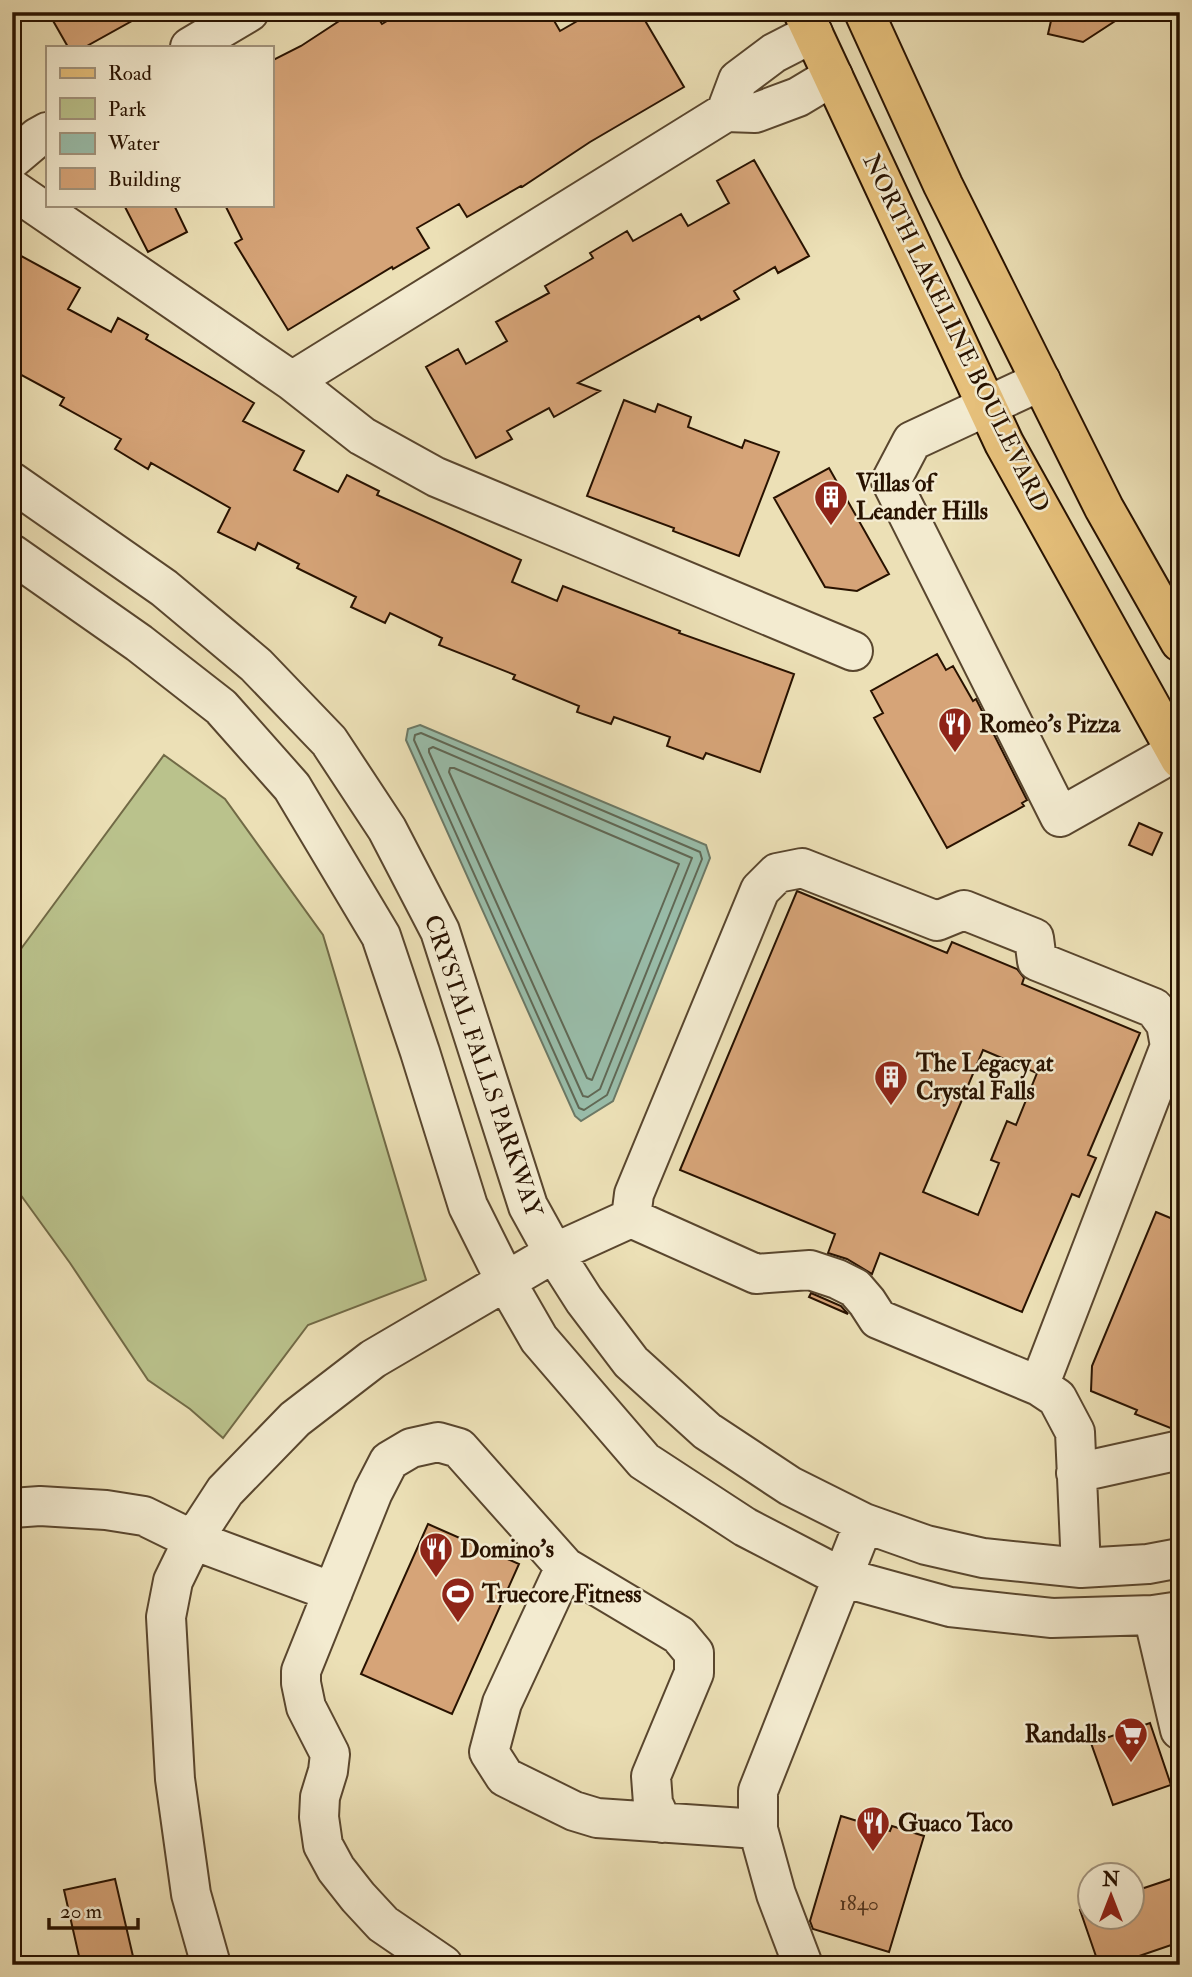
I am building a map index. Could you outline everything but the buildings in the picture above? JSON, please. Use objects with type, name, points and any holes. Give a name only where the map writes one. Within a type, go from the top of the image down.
[{"type":"main road","points":[[864,12],[943,185],[1104,508],[1180,642]]},
{"type":"main road","name":"NORTH LAKELINE BOULEVARD","points":[[808,23],[1011,455],[1177,755]]},
{"type":"street","points":[[192,46],[249,12]]},
{"type":"street","points":[[726,112],[738,80],[808,23]]},
{"type":"street","points":[[292,381],[726,112],[755,113],[799,97],[833,76]]},
{"type":"street","points":[[12,159],[46,133]]},
{"type":"street","points":[[12,188],[292,381],[362,436],[436,477],[853,651]]},
{"type":"street","points":[[1041,381],[912,440],[891,481],[1060,817],[1177,755]]},
{"type":"street","name":"CRYSTAL FALLS PARKWAY","points":[[12,482],[174,596],[256,665],[329,741],[387,829],[440,931],[528,1206],[584,1300],[631,1362],[707,1431],[790,1486],[864,1522],[926,1545],[984,1558],[1081,1567],[1148,1564],[1180,1558]]},
{"type":"street","points":[[12,554],[139,643],[221,707],[292,787],[381,936],[468,1206],[505,1280],[539,1339],[644,1461],[745,1527],[841,1577],[950,1607],[1052,1618],[1166,1613],[1180,1730]]},
{"type":"street","points":[[631,1218],[635,1194],[760,890],[778,873],[802,868],[937,921],[964,910],[1034,938],[1037,961],[1154,1009],[1166,1024],[1170,1046],[1039,1386]]},
{"type":"street","points":[[211,1965],[191,1894],[175,1779],[166,1618],[173,1581],[192,1540],[225,1491],[295,1419],[373,1359],[554,1253],[631,1218],[756,1274],[810,1270],[837,1279],[855,1287],[878,1319],[1039,1386],[1057,1398],[1075,1432],[1081,1567]]},
{"type":"street","points":[[443,1965],[383,1924],[336,1869],[323,1845],[319,1817],[320,1797],[330,1754],[306,1707],[301,1683],[301,1671],[373,1492],[389,1461],[411,1448],[438,1442],[459,1448],[565,1567],[679,1635],[694,1653],[694,1673],[651,1776],[653,1803],[662,1823]]},
{"type":"street","points":[[1076,1473],[1180,1450]]},
{"type":"street","points":[[12,1507],[107,1510],[144,1516],[192,1540],[333,1592]]},
{"type":"street","points":[[803,1965],[776,1894],[758,1829],[758,1791],[864,1522]]},
{"type":"street","points":[[565,1567],[502,1703],[489,1752],[505,1777],[574,1811],[597,1818],[758,1829]]},
{"type":"green space","points":[[164,755],[225,799],[323,935],[426,1280],[308,1325],[223,1438],[190,1409],[148,1380],[70,1263],[12,1183],[12,961]]},
{"type":"water","points":[[420,725],[706,845],[710,858],[613,1101],[581,1121],[575,1116],[406,740],[408,729]]},
{"type":"place","name":"Villas of Leander Hills","points":[[831,527]]},
{"type":"place","name":"Romeo's Pizza","points":[[955,754]]},
{"type":"place","name":"The Legacy at Crystal Falls","points":[[891,1107]]},
{"type":"place","name":"Domino's","points":[[436,1579]]},
{"type":"place","name":"Truecore Fitness","points":[[458,1624]]},
{"type":"place","name":"Randalls","points":[[1131,1764]]},
{"type":"place","name":"Guaco Taco","points":[[873,1853]]}]
